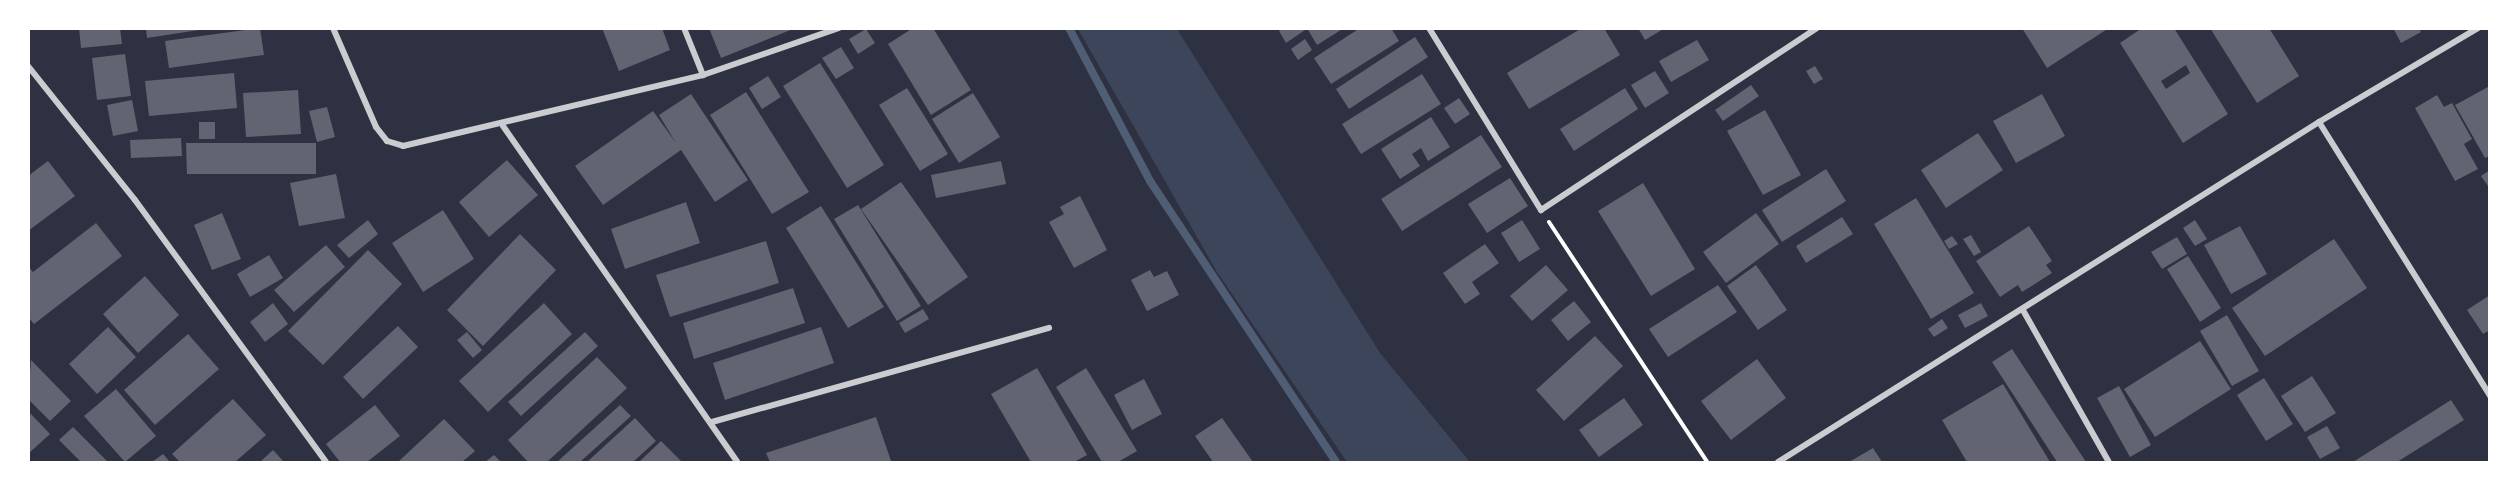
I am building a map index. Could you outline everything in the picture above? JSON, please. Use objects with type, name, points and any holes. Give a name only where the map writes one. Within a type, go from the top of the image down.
[{"type":"street","points":[[333,28],[387,141],[403,146],[503,126],[703,75],[839,28]]},
{"type":"street","points":[[684,28],[703,75]]},
{"type":"street","points":[[1430,28],[1541,210],[1817,28]]},
{"type":"street","points":[[1778,462],[2024,312],[2319,122],[2478,28]]},
{"type":"street","points":[[28,66],[135,200],[326,462]]},
{"type":"street","points":[[2319,122],[2490,396]]},
{"type":"street","points":[[503,126],[737,462]]},
{"type":"street","points":[[2024,312],[2109,462]]},
{"type":"street","points":[[711,422],[1049,328]]},
{"type":"path","points":[[1541,210],[1707,462]]},
{"type":"shaded area","points":[[1078,29],[1177,29],[1380,353],[1470,462],[1347,462],[1217,272]]},
{"type":"building","points":[[79,28],[120,28],[122,44],[81,48]]},
{"type":"building","points":[[146,28],[199,28],[199,30],[147,38]]},
{"type":"building","points":[[260,28],[264,55],[169,68],[165,41]]},
{"type":"building","points":[[602,28],[662,28],[670,50],[619,71]]},
{"type":"building","points":[[709,28],[793,28],[793,29],[721,58]]},
{"type":"building","points":[[913,28],[933,28],[971,90],[931,115],[888,44]]},
{"type":"building","points":[[1283,28],[1304,28],[1305,30],[1286,43],[1279,31]]},
{"type":"building","points":[[1307,28],[1344,28],[1317,45]]},
{"type":"building","points":[[1360,28],[1391,28],[1399,41],[1331,84],[1314,58]]},
{"type":"building","points":[[1582,28],[1604,28],[1620,55],[1529,109],[1507,73]]},
{"type":"building","points":[[1638,28],[1665,28],[1645,40]]},
{"type":"building","points":[[2022,28],[2109,28],[2047,68]]},
{"type":"building","points":[[2142,28],[2174,28],[2228,114],[2183,143],[2120,43]],"holes":[[[2186,65],[2190,73],[2166,89],[2161,81]]]},
{"type":"building","points":[[2210,28],[2269,28],[2299,76],[2257,103]]},
{"type":"building","points":[[2393,28],[2419,28],[2421,32],[2401,43]]},
{"type":"building","points":[[866,29],[875,43],[858,54],[849,39]]},
{"type":"building","points":[[1415,37],[1428,57],[1349,109],[1336,89]]},
{"type":"building","points":[[1305,39],[1312,50],[1298,60],[1291,49]]},
{"type":"building","points":[[1697,40],[1709,60],[1671,82],[1659,61]]},
{"type":"building","points":[[841,47],[854,68],[836,79],[822,58]]},
{"type":"building","points":[[125,54],[131,96],[97,100],[92,58]]},
{"type":"building","points":[[820,63],[884,165],[847,188],[783,86]]},
{"type":"building","points":[[1815,66],[1823,79],[1814,84],[1806,71]]},
{"type":"building","points":[[1655,71],[1669,93],[1645,108],[1631,85]]},
{"type":"building","points":[[234,73],[237,108],[149,116],[145,81]]},
{"type":"building","points":[[1422,74],[1441,104],[1361,154],[1342,124]]},
{"type":"building","points":[[768,76],[781,97],[762,109],[749,88]]},
{"type":"building","points":[[1751,85],[1759,96],[1723,121],[1715,110]]},
{"type":"building","points":[[2488,87],[2490,156],[2485,158],[2455,105]]},
{"type":"building","points":[[907,88],[948,154],[920,171],[879,105]]},
{"type":"building","points":[[1625,88],[1638,109],[1574,151],[1560,129]]},
{"type":"building","points":[[298,90],[301,134],[246,137],[243,93]]},
{"type":"building","points":[[746,92],[809,192],[772,214],[710,115]]},
{"type":"building","points":[[973,93],[1000,137],[959,163],[932,119]]},
{"type":"building","points":[[691,94],[748,180],[715,202],[681,150],[603,205],[575,166],[653,111],[676,143],[659,115]]},
{"type":"building","points":[[2042,94],[2065,136],[2016,163],[1993,121]]},
{"type":"building","points":[[2437,95],[2444,107],[2452,103],[2472,139],[2464,144],[2478,169],[2455,181],[2415,108]]},
{"type":"building","points":[[1459,98],[1470,114],[1455,124],[1444,108]]},
{"type":"building","points":[[132,100],[138,131],[113,136],[107,105]]},
{"type":"building","points":[[327,107],[335,137],[317,142],[309,111]]},
{"type":"building","points":[[1765,110],[1801,175],[1763,195],[1727,131]]},
{"type":"building","points":[[1431,117],[1450,147],[1428,161],[1421,148],[1412,154],[1420,166],[1400,179],[1381,149]]},
{"type":"building","points":[[199,122],[215,122],[215,139],[199,139]]},
{"type":"building","points":[[1978,133],[2003,170],[1946,208],[1921,170]]},
{"type":"building","points":[[1481,135],[1502,167],[1402,231],[1381,199]]},
{"type":"building","points":[[181,138],[182,156],[131,158],[130,140]]},
{"type":"building","points":[[186,143],[316,143],[316,174],[187,174]]},
{"type":"building","points":[[507,160],[538,195],[489,237],[459,202]]},
{"type":"building","points":[[48,161],[75,196],[28,231],[28,176]]},
{"type":"building","points":[[1001,161],[1006,184],[936,198],[931,175]]},
{"type":"building","points":[[1826,169],[1846,201],[1782,242],[1762,210]]},
{"type":"building","points":[[2490,170],[2490,189],[2481,176]]},
{"type":"building","points":[[336,174],[345,218],[299,226],[290,183]]},
{"type":"building","points":[[1510,178],[1528,206],[1487,233],[1468,204]]},
{"type":"building","points":[[901,182],[968,277],[928,305],[861,209]]},
{"type":"building","points":[[1643,183],[1695,269],[1651,296],[1598,211]]},
{"type":"building","points":[[1080,196],[1107,250],[1074,268],[1049,222],[1064,214],[1060,207]]},
{"type":"building","points":[[1916,198],[1974,293],[1931,319],[1874,224]]},
{"type":"building","points":[[686,202],[700,243],[625,269],[611,229]]},
{"type":"building","points":[[858,205],[921,306],[897,321],[834,219]]},
{"type":"building","points":[[821,206],[884,307],[848,328],[786,228]]},
{"type":"building","points":[[443,210],[474,259],[423,292],[392,243]]},
{"type":"building","points":[[222,213],[241,259],[212,270],[194,225]]},
{"type":"building","points":[[1756,213],[1779,244],[1726,283],[1703,252]]},
{"type":"building","points":[[1842,217],[1853,234],[1806,263],[1796,246]]},
{"type":"building","points":[[368,220],[378,234],[349,258],[337,245]]},
{"type":"building","points":[[1522,220],[1540,249],[1519,262],[1501,233]]},
{"type":"building","points":[[2195,220],[2207,239],[2195,246],[2183,228]]},
{"type":"building","points":[[96,223],[122,256],[34,324],[28,317],[28,266],[33,272]]},
{"type":"building","points":[[2029,226],[2052,261],[2046,265],[2052,273],[2022,292],[2018,285],[2000,297],[1976,261]]},
{"type":"building","points":[[2240,226],[2267,274],[2231,294],[2204,245]]},
{"type":"building","points":[[520,234],[556,270],[483,346],[447,310]]},
{"type":"building","points":[[1971,235],[1981,252],[1974,256],[1963,239]]},
{"type":"building","points":[[1952,236],[1958,244],[1949,249],[1944,241]]},
{"type":"building","points":[[2177,237],[2187,254],[2162,269],[2151,252]]},
{"type":"building","points":[[2334,239],[2367,288],[2265,356],[2232,308]]},
{"type":"building","points":[[766,241],[779,283],[670,317],[656,275]]},
{"type":"building","points":[[1485,244],[1499,263],[1472,282],[1480,294],[1465,304],[1443,273]]},
{"type":"building","points":[[326,245],[345,267],[294,312],[274,290]]},
{"type":"building","points":[[368,250],[402,284],[323,365],[288,331]]},
{"type":"building","points":[[269,255],[283,278],[250,297],[237,274]]},
{"type":"building","points":[[2188,256],[2221,308],[2200,322],[2167,269]]},
{"type":"building","points":[[1546,265],[1568,290],[1532,321],[1510,296]]},
{"type":"building","points":[[1756,265],[1787,310],[1758,330],[1727,286]]},
{"type":"building","points":[[1150,270],[1154,277],[1167,271],[1179,295],[1147,311],[1131,280]]},
{"type":"building","points":[[145,276],[179,315],[138,353],[103,314]]},
{"type":"building","points":[[1718,285],[1737,312],[1668,357],[1649,329]]},
{"type":"building","points":[[793,288],[805,323],[694,359],[683,323]]},
{"type":"building","points":[[2490,295],[2490,330],[2483,334],[2467,310]]},
{"type":"building","points":[[1574,301],[1591,322],[1568,341],[1551,320]]},
{"type":"building","points":[[273,303],[288,324],[265,342],[250,322]]},
{"type":"building","points":[[544,303],[572,334],[488,412],[459,381]]},
{"type":"building","points":[[1981,303],[1988,316],[1965,328],[1958,315]]},
{"type":"building","points":[[923,309],[929,319],[905,333],[899,323]]},
{"type":"building","points":[[2227,315],[2259,371],[2232,386],[2200,331]]},
{"type":"building","points":[[1942,319],[1948,328],[1934,337],[1928,329]]},
{"type":"building","points":[[398,326],[418,347],[363,399],[343,377]]},
{"type":"building","points":[[108,327],[136,357],[97,394],[69,364]]},
{"type":"building","points":[[821,327],[834,363],[725,400],[713,363]]},
{"type":"building","points":[[467,332],[482,350],[473,358],[457,340]]},
{"type":"building","points":[[585,332],[598,346],[521,416],[508,402]]},
{"type":"building","points":[[188,334],[219,369],[155,425],[124,390]]},
{"type":"building","points":[[1595,336],[1623,366],[1564,421],[1536,390]]},
{"type":"building","points":[[2200,341],[2231,389],[2155,437],[2124,389]]},
{"type":"building","points":[[2012,349],[2086,462],[2057,462],[1992,362]]},
{"type":"building","points":[[597,357],[627,388],[547,462],[528,462],[508,440]]},
{"type":"building","points":[[1757,359],[1786,398],[1731,440],[1701,401]]},
{"type":"building","points":[[31,360],[71,401],[50,421],[28,399]]},
{"type":"building","points":[[1037,368],[1087,455],[1074,462],[1031,462],[991,394]]},
{"type":"building","points":[[1086,368],[1137,451],[1118,462],[1102,462],[1056,387]]},
{"type":"building","points":[[2312,376],[2336,413],[2305,432],[2281,396]]},
{"type":"building","points":[[2264,378],[2293,424],[2266,441],[2237,395]]},
{"type":"building","points":[[1144,379],[1162,414],[1132,430],[1114,395]]},
{"type":"building","points":[[2003,384],[2050,462],[1967,462],[1942,420]]},
{"type":"building","points":[[2119,386],[2151,445],[2130,457],[2097,398]]},
{"type":"building","points":[[116,389],[156,436],[125,462],[84,416]]},
{"type":"building","points":[[1624,398],[1643,425],[1599,457],[1579,430]]},
{"type":"building","points":[[233,399],[266,435],[235,462],[180,462],[172,454]]},
{"type":"building","points":[[2451,400],[2464,420],[2397,462],[2353,462]]},
{"type":"building","points":[[375,405],[400,436],[367,462],[340,462],[326,444]]},
{"type":"building","points":[[620,405],[631,416],[580,462],[557,462]]},
{"type":"building","points":[[28,411],[50,434],[28,454]]},
{"type":"building","points":[[876,417],[891,461],[770,462],[766,453]]},
{"type":"building","points":[[635,418],[656,441],[633,462],[587,462]]},
{"type":"building","points":[[1222,418],[1253,462],[1213,462],[1195,436]]},
{"type":"building","points":[[444,419],[475,451],[462,462],[398,462]]},
{"type":"building","points":[[2327,426],[2340,448],[2320,459],[2307,437]]},
{"type":"building","points":[[73,427],[108,462],[81,462],[59,440]]},
{"type":"building","points":[[661,441],[682,462],[639,462]]},
{"type":"building","points":[[1873,448],[1882,462],[1849,462]]},
{"type":"building","points":[[273,450],[284,462],[260,462]]},
{"type":"building","points":[[163,454],[170,462],[152,462]]},
{"type":"building","points":[[494,455],[501,462],[485,462]]},
{"type":"waterway","points":[[1069,28],[1150,181],[1336,462]]}]
